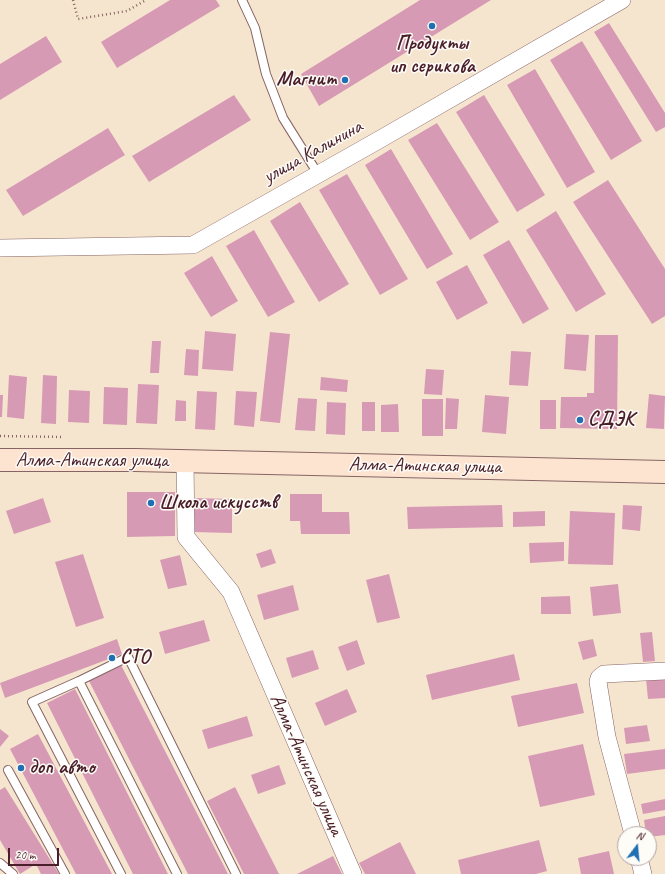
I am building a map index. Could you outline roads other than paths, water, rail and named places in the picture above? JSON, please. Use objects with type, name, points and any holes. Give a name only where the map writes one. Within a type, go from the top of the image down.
[{"type":"main road","name":"Алма-Атинская улица","points":[[0,460],[185,461],[665,472]]},
{"type":"street","name":"улица Калинина","points":[[0,248],[193,245],[622,0]]},
{"type":"street","name":"Алма-Атинская улица","points":[[185,461],[186,537],[231,592],[353,874]]},
{"type":"street","points":[[631,826],[607,737],[598,682],[599,678],[604,674],[665,671]]},
{"type":"lane","points":[[242,0],[255,28],[266,74],[283,118],[318,174]]},
{"type":"lane","points":[[121,874],[32,702],[79,682],[128,657],[236,874]]},
{"type":"lane","points":[[79,682],[177,874]]},
{"type":"lane","points":[[8,770],[65,874]]},
{"type":"lane","points":[[0,863],[13,874]]},
{"type":"place","name":"Продукты ип серикова","points":[[432,26]]},
{"type":"place","name":"Магнит","points":[[345,80]]},
{"type":"place","name":"СДЭК","points":[[580,420]]},
{"type":"place","name":"Школа искусств","points":[[151,503]]},
{"type":"place","name":"СТО","points":[[112,658]]},
{"type":"place","name":"доп авто","points":[[21,768]]}]
